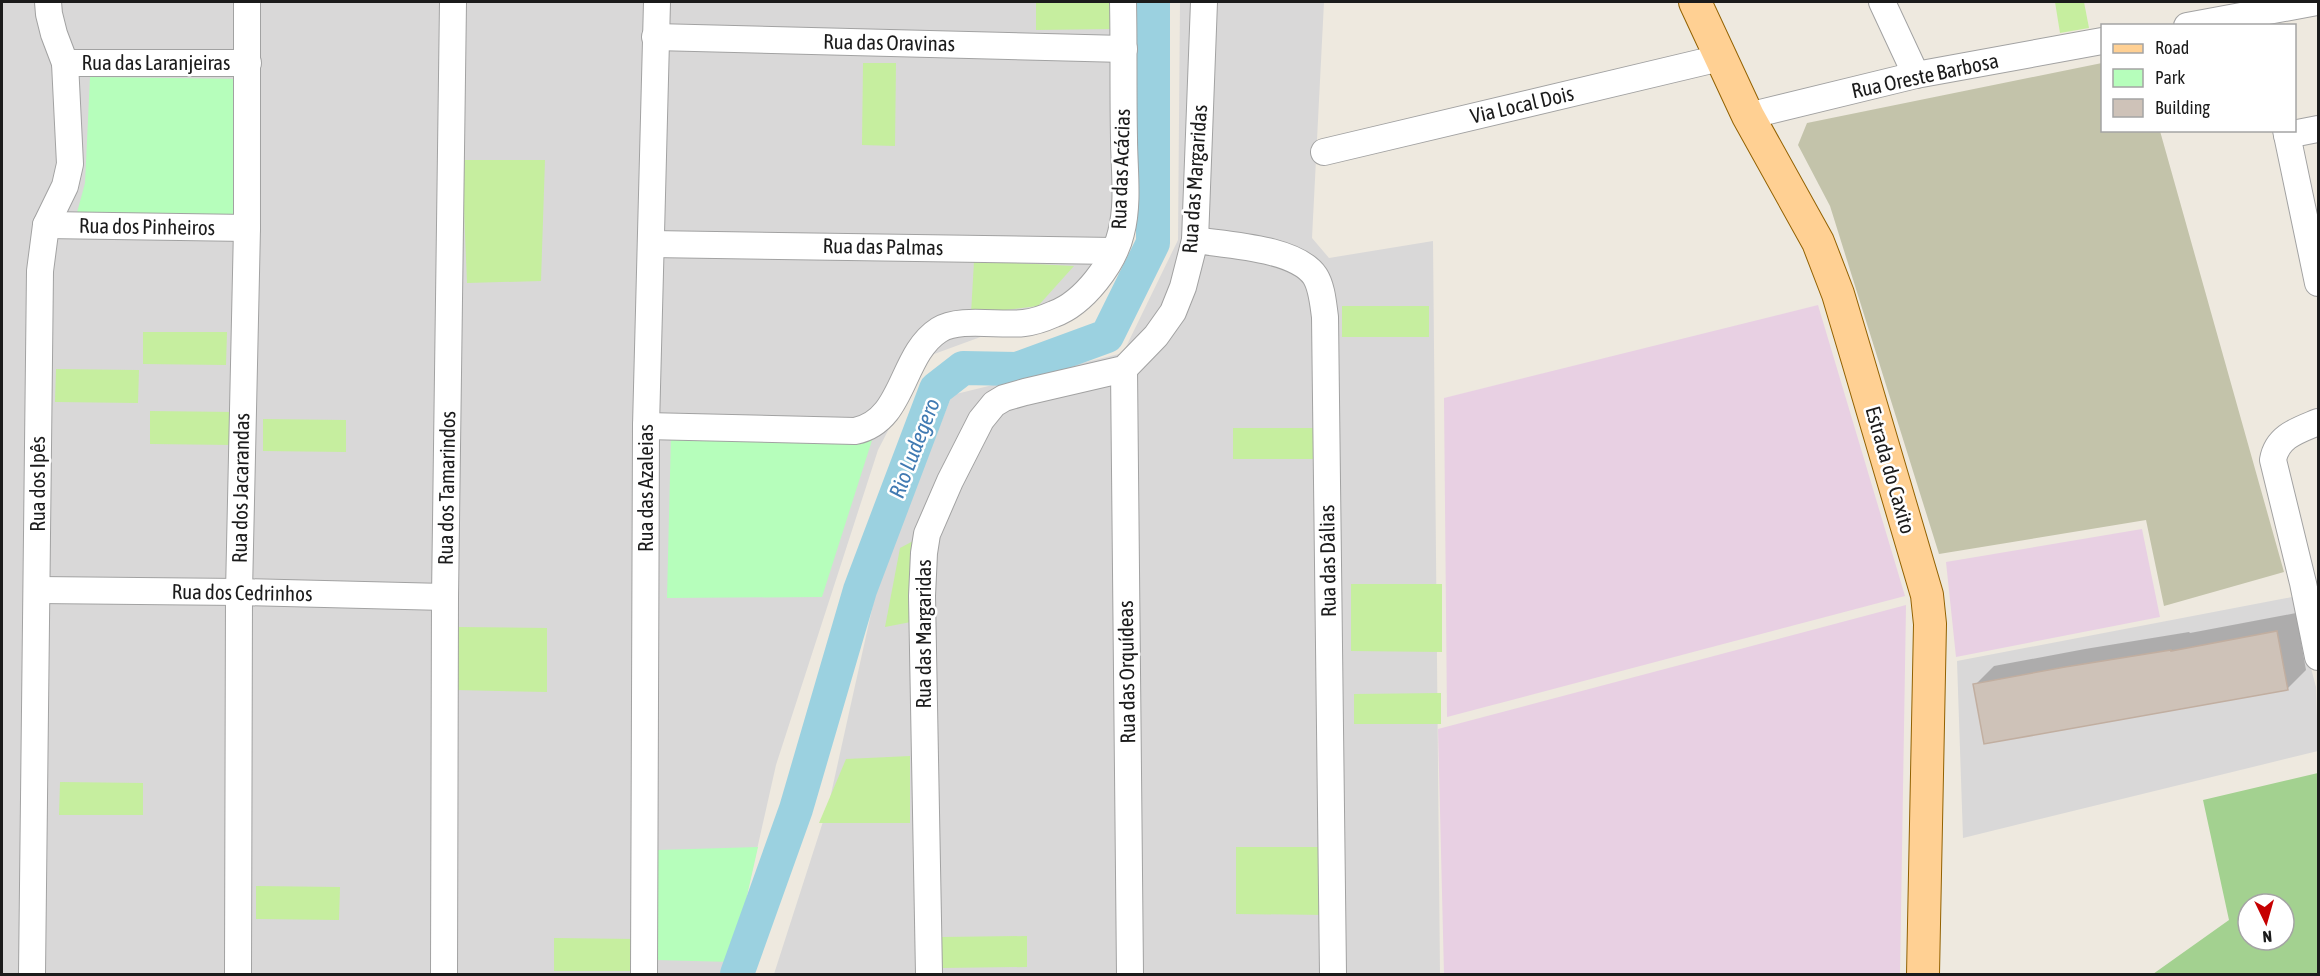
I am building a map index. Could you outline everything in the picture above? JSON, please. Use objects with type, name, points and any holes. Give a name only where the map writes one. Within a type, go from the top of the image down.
[{"type":"main road","name":"Estrada do Caxito","points":[[1695,2],[1748,116],[1818,242],[1834,284],[1927,595],[1930,624],[1923,975]]},
{"type":"street","name":"Rua dos Ipês","points":[[32,975],[38,590],[38,306],[46,225],[65,186],[70,164],[65,63],[54,34],[48,2]]},
{"type":"street","name":"Rua dos Jacarandas","points":[[238,975],[239,592],[247,228],[247,2]]},
{"type":"street","name":"Rua dos Tamarindos","points":[[444,975],[445,597],[453,2]]},
{"type":"street","name":"Rua das Azaleias","points":[[644,975],[646,426],[657,2]]},
{"type":"street","name":"Rua das Acácias","points":[[646,426],[843,431],[864,429],[881,420],[915,358],[936,332],[955,324],[1026,323],[1056,314],[1078,301],[1093,285],[1114,251],[1121,233],[1125,196],[1123,2]]},
{"type":"street","name":"Rua das Margaridas","points":[[929,975],[922,596],[927,534],[976,430],[994,404],[1004,398],[1025,392],[1124,369],[1156,336],[1173,312],[1183,287],[1196,240],[1204,2]]},
{"type":"street","points":[[1882,2],[1916,75]]},
{"type":"street","points":[[2206,24],[2255,19],[2301,3]]},
{"type":"street","name":"Rua das Oravinas","points":[[655,37],[1124,49]]},
{"type":"street","name":"Rua Oreste Barbosa","points":[[1748,116],[1916,75],[2101,41]]},
{"type":"street","name":"Via Local Dois","points":[[1324,152],[1720,58]]},
{"type":"street","name":"Rua das Laranjeiras","points":[[65,63],[248,63]]},
{"type":"street","points":[[2296,132],[2319,129]]},
{"type":"street","points":[[2286,133],[2319,283]]},
{"type":"street","name":"Rua dos Pinheiros","points":[[46,225],[247,228]]},
{"type":"street","name":"Rua das Dálias","points":[[1196,240],[1266,251],[1295,260],[1307,267],[1316,277],[1322,296],[1325,316],[1333,975]]},
{"type":"street","name":"Rua das Palmas","points":[[651,244],[1114,251]]},
{"type":"street","name":"Rua das Orquídeas","points":[[1124,369],[1130,975]]},
{"type":"street","points":[[2319,422],[2295,432],[2280,442],[2275,449],[2273,460],[2319,657]]},
{"type":"street","name":"Rua dos Cedrinhos","points":[[38,590],[445,597]]},
{"type":"shaded area","points":[[2,2],[1131,2],[1124,252],[1046,313],[926,357],[878,450],[776,765],[729,974],[2,974]]},
{"type":"shaded area","points":[[1180,2],[1324,2],[1312,238],[1329,258],[1433,241],[1440,974],[774,974],[829,803],[878,582],[952,395],[1123,353],[1178,240]]},
{"type":"shaded area","points":[[2101,63],[2101,132],[2160,132],[2284,572],[2164,606],[2146,520],[1939,554],[1830,206],[1798,145],[1807,123]]},
{"type":"shaded area","points":[[1818,305],[1905,596],[1447,717],[1444,398]]},
{"type":"shaded area","points":[[2142,529],[2160,617],[1956,657],[1946,562]]},
{"type":"shaded area","points":[[2292,597],[2316,687],[2318,751],[1963,838],[1957,661]]},
{"type":"shaded area","points":[[1906,605],[1900,974],[1444,974],[1438,729]]},
{"type":"green space","points":[[1036,2],[1113,2],[1113,29],[1036,30]]},
{"type":"green space","points":[[2055,2],[2084,2],[2089,28],[2060,33]]},
{"type":"green space","points":[[863,63],[896,63],[895,146],[862,145]]},
{"type":"green space","points":[[90,77],[244,79],[241,203],[232,218],[75,220],[85,183]]},
{"type":"green space","points":[[462,160],[545,160],[541,281],[467,283]]},
{"type":"green space","points":[[974,261],[1074,266],[1038,306],[971,314]]},
{"type":"green space","points":[[1342,306],[1429,306],[1429,337],[1342,337]]},
{"type":"green space","points":[[143,332],[227,332],[226,365],[143,364]]},
{"type":"green space","points":[[56,369],[139,370],[138,403],[55,402]]},
{"type":"green space","points":[[150,411],[234,412],[233,445],[150,444]]},
{"type":"green space","points":[[263,419],[346,420],[346,452],[263,451]]},
{"type":"green space","points":[[1233,428],[1320,428],[1320,459],[1233,459]]},
{"type":"green space","points":[[671,434],[874,434],[822,597],[667,598]]},
{"type":"green space","points":[[915,540],[916,621],[885,627],[900,548]]},
{"type":"green space","points":[[1351,584],[1442,584],[1442,652],[1351,651]]},
{"type":"green space","points":[[457,627],[547,628],[547,692],[455,690]]},
{"type":"green space","points":[[1441,693],[1441,724],[1354,724],[1354,694]]},
{"type":"green space","points":[[910,756],[910,823],[819,823],[846,759]]},
{"type":"green space","points":[[2318,773],[2318,974],[2153,974],[2229,920],[2203,800]]},
{"type":"green space","points":[[60,782],[143,783],[143,815],[59,815]]},
{"type":"green space","points":[[758,847],[732,962],[655,960],[658,850]]},
{"type":"green space","points":[[1236,847],[1327,847],[1327,915],[1236,914]]},
{"type":"green space","points":[[256,886],[340,887],[339,920],[256,919]]},
{"type":"green space","points":[[1027,936],[1027,967],[940,968],[940,937]]},
{"type":"green space","points":[[554,938],[637,939],[637,971],[554,971]]},
{"type":"building","points":[[2277,631],[2288,690],[1984,744],[1973,684]]},
{"type":"waterway","name":"Rio Ludegero","points":[[737,974],[796,809],[860,590],[936,389],[963,368],[1017,369],[1107,336],[1153,243],[1153,2]]}]
